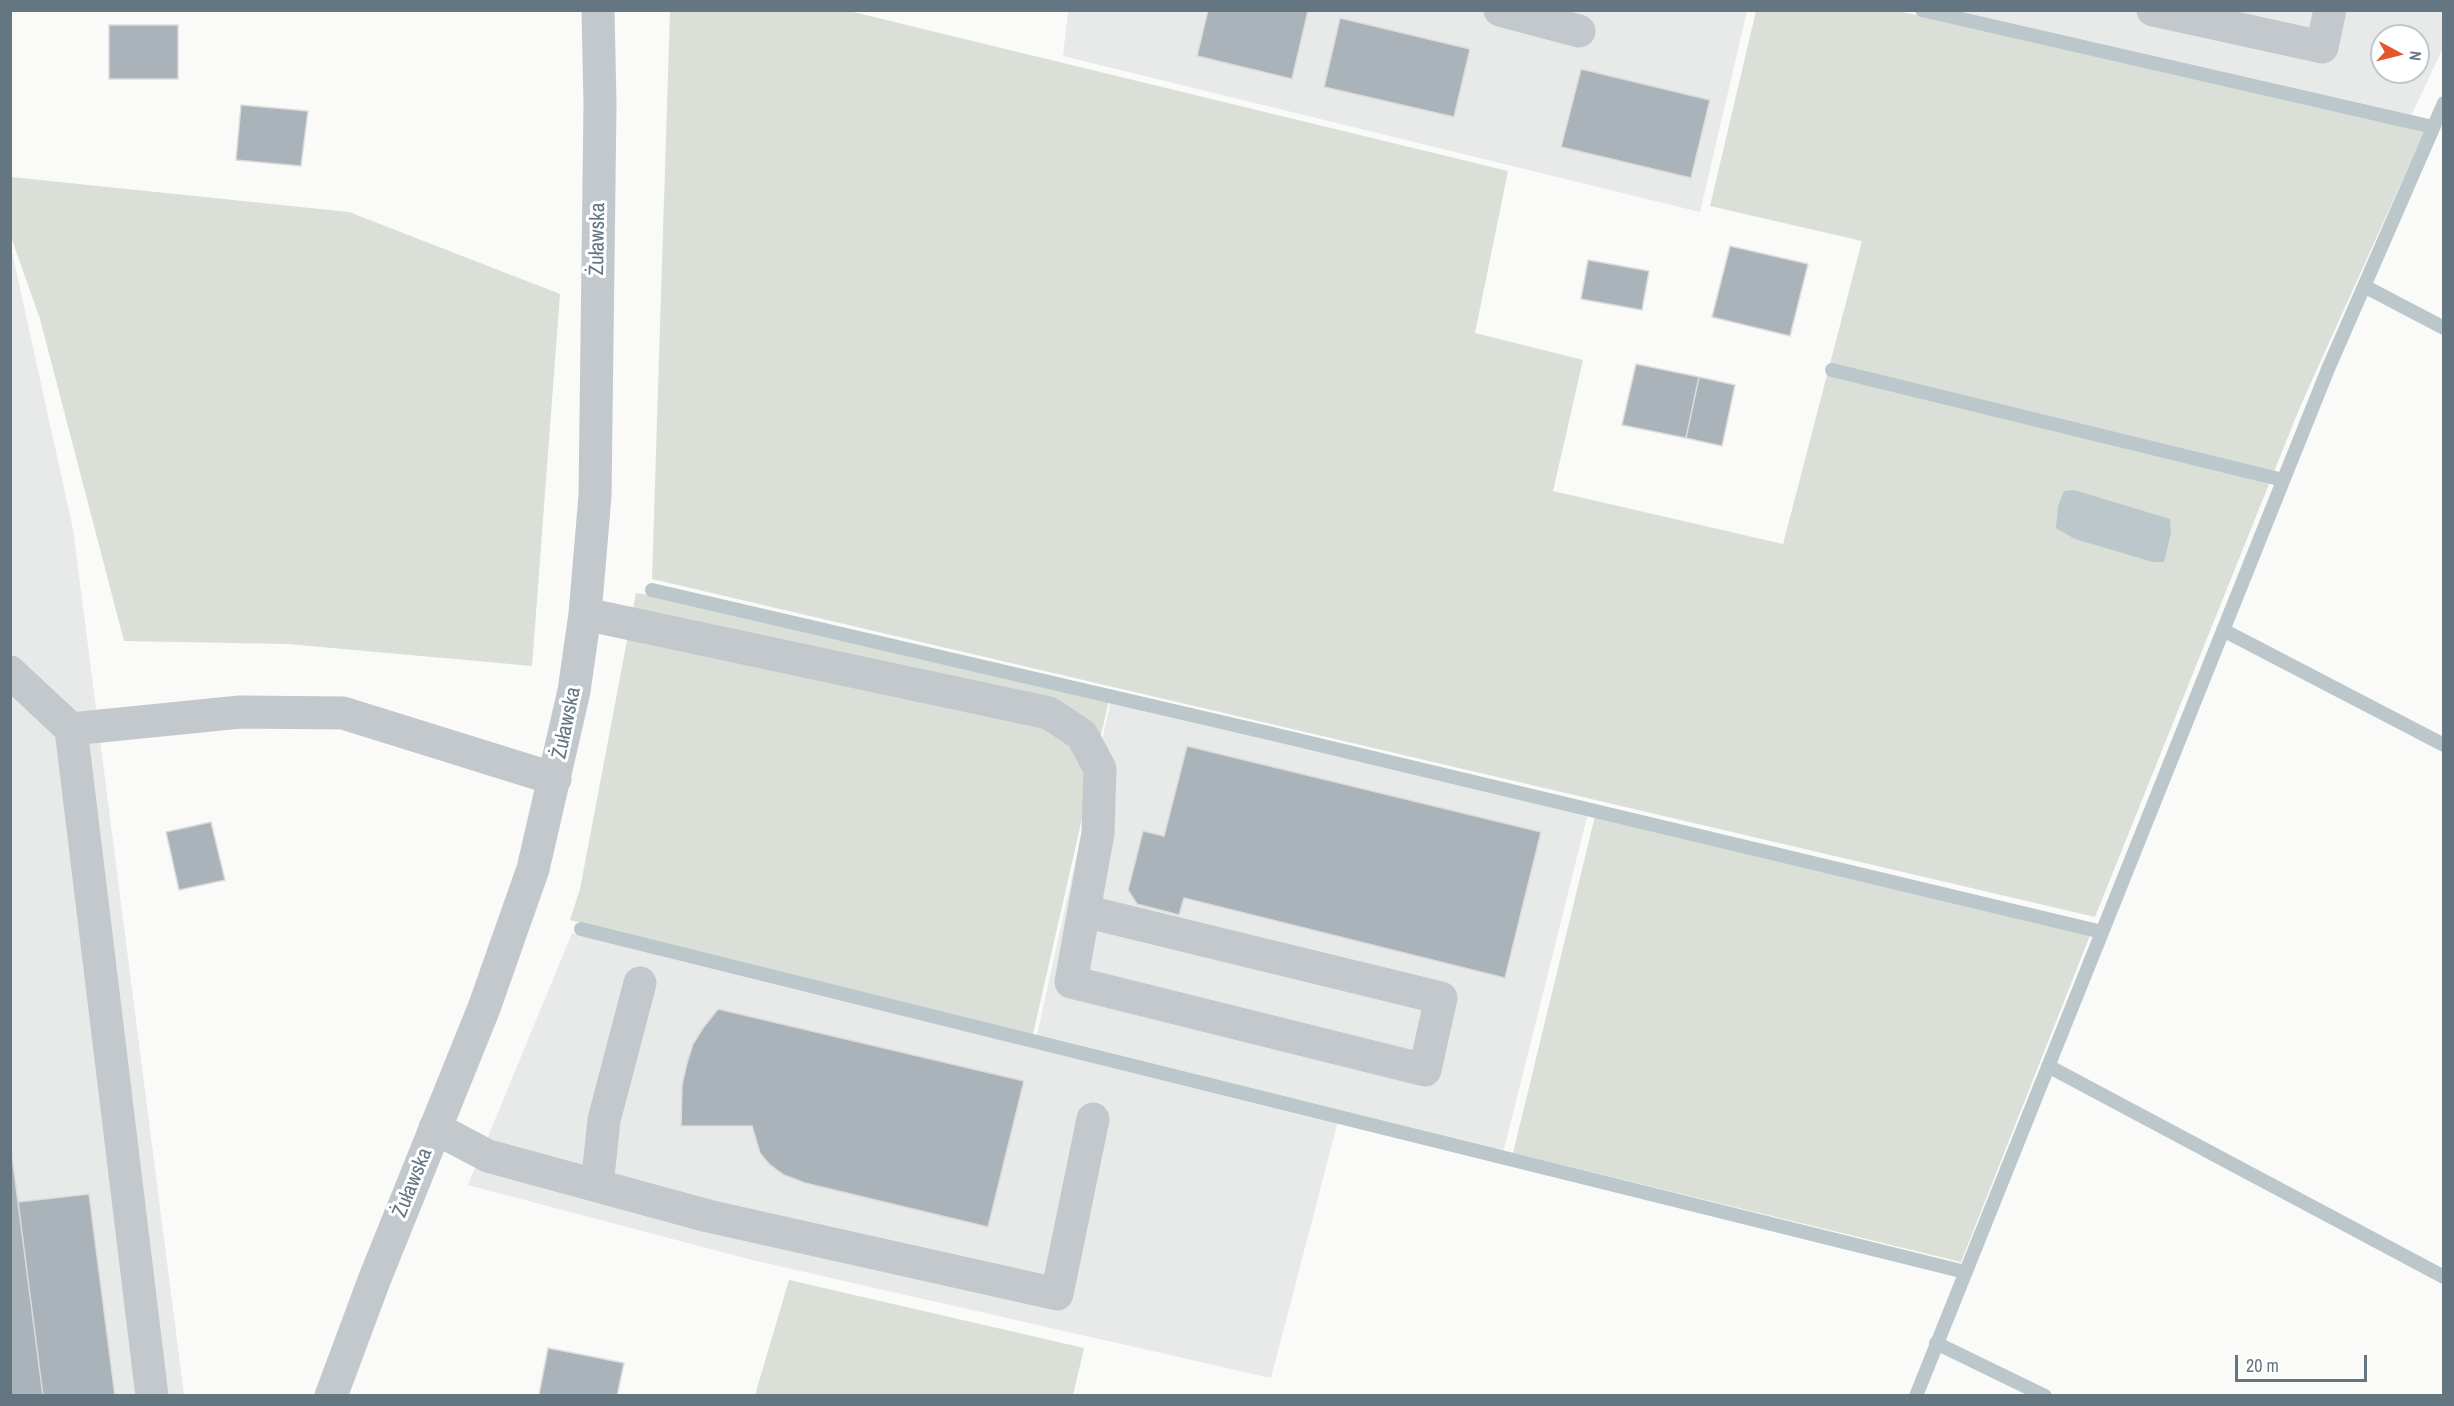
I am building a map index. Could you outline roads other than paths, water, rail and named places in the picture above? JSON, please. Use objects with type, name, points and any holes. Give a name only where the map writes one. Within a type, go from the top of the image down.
[{"type":"street","name":"Żuławska","points":[[331,1395],[484,1008],[533,869],[574,691],[585,614],[595,496],[600,104],[598,10]]},
{"type":"street","points":[[1500,10],[1579,31]]},
{"type":"street","points":[[2153,10],[2322,47],[2330,10]]},
{"type":"street","points":[[585,614],[1049,713],[1082,735],[1100,769],[1098,833],[1071,982],[1425,1070],[1441,998],[1084,911]]},
{"type":"street","points":[[10,672],[70,729],[152,1395]]},
{"type":"street","points":[[70,729],[240,712],[344,713],[555,779]]},
{"type":"street","points":[[597,1186],[604,1120],[640,983]]},
{"type":"street","points":[[435,1128],[488,1156],[708,1216],[1057,1294],[1093,1119]]},
{"type":"waterway","points":[[1922,10],[2433,127]]},
{"type":"waterway","points":[[1916,1396],[2328,369],[2444,103]]},
{"type":"waterway","points":[[2364,286],[2444,328]]},
{"type":"waterway","points":[[1832,370],[2283,480]]},
{"type":"waterway","points":[[652,590],[1273,734],[2102,932]]},
{"type":"waterway","points":[[2223,630],[2444,745]]},
{"type":"waterway","points":[[581,929],[1965,1272]]},
{"type":"waterway","points":[[2048,1066],[2444,1277]]},
{"type":"waterway","points":[[1936,1343],[2045,1396]]}]
